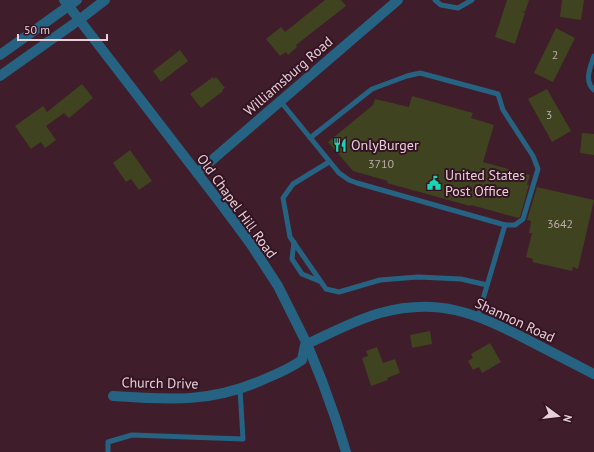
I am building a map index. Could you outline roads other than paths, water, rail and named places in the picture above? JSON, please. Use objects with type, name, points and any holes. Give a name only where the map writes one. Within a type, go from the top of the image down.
[{"type":"street","points":[[0,55],[66,3],[77,0]]},
{"type":"street","points":[[0,76],[105,0]]},
{"type":"street","name":"Williamsburg Road","points":[[197,173],[398,0]]},
{"type":"street","name":"Old Chapel Hill Road","points":[[66,3],[254,249],[278,286],[307,344],[332,407],[346,452]]},
{"type":"street","name":"Shannon Road","points":[[307,344],[360,320],[399,308],[429,307],[450,309],[478,316],[497,324],[594,374]]},
{"type":"street","name":"Church Drive","points":[[112,396],[176,399],[198,398],[240,389],[288,369],[302,360],[305,345],[307,344]]},
{"type":"lane","points":[[435,0],[441,5],[458,8],[472,0]]},
{"type":"lane","points":[[594,56],[588,77],[590,87],[594,90]]},
{"type":"lane","points":[[281,102],[338,173],[348,180],[506,225],[515,225],[523,219],[538,169],[533,156],[503,110],[498,94],[420,72],[372,88],[310,138]]},
{"type":"lane","points":[[329,162],[293,184],[282,198],[290,237],[326,289],[339,292],[380,280],[418,277],[461,279],[487,285]]},
{"type":"lane","points":[[478,316],[506,225]]},
{"type":"lane","points":[[294,242],[292,259],[302,274],[320,281]]},
{"type":"lane","points":[[108,452],[108,442],[132,435],[243,438],[240,389]]},
{"type":"place","name":"OnlyBurger","points":[[340,145]]},
{"type":"place","name":"United States Post Office","points":[[434,183]]}]
